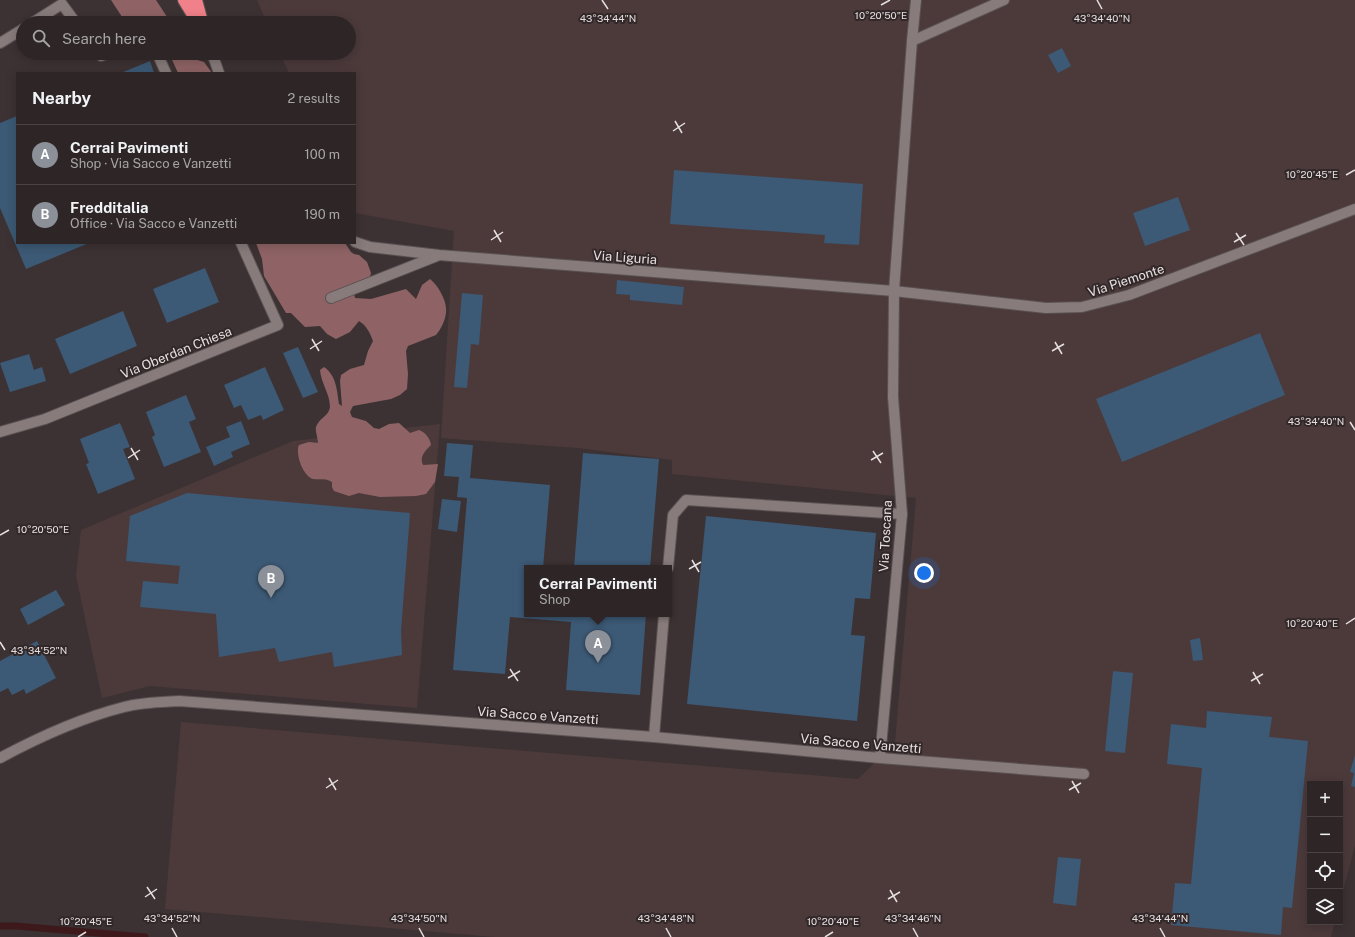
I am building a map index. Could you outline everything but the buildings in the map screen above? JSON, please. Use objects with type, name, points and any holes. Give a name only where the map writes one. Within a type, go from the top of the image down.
[{"type":"highway","points":[[184,0],[194,16]]},
{"type":"highway","points":[[196,0],[200,16]]},
{"type":"street","name":"Via Toscana","points":[[880,758],[902,514],[893,397],[894,290],[916,0]]},
{"type":"street","points":[[912,41],[1004,0]]},
{"type":"street","points":[[43,16],[62,4],[71,16]]},
{"type":"street","points":[[0,43],[16,33]]},
{"type":"street","points":[[160,60],[166,72]]},
{"type":"street","points":[[214,60],[219,72]]},
{"type":"street","name":"Via Piemonte","points":[[894,290],[1046,308],[1082,307],[1129,295],[1355,209]]},
{"type":"street","name":"Via Liguria","points":[[356,242],[370,248],[439,255],[894,290]]},
{"type":"street","name":"Via Oberdan Chiesa","points":[[0,432],[45,419],[278,325],[241,244]]},
{"type":"street","points":[[331,298],[439,255]]},
{"type":"street","points":[[668,565],[673,516],[686,500],[902,514]]},
{"type":"street","points":[[654,737],[664,617]]},
{"type":"street","name":"Via Sacco e Vanzetti","points":[[0,758],[51,733],[96,715],[147,703],[179,701],[654,737],[880,758],[1084,774]]},
{"type":"shaded area","points":[[111,0],[156,0],[166,16],[121,16]]},
{"type":"shaded area","points":[[257,0],[1355,0],[1355,845],[1343,891],[1343,781],[1307,781],[1307,925],[1334,925],[1331,937],[495,937],[165,909],[181,722],[858,779],[895,743],[916,498],[672,474],[672,460],[578,448],[441,438],[454,231],[356,213],[356,72],[289,72],[283,60],[356,60],[356,16],[264,16]]},
{"type":"shaded area","points":[[172,60],[197,60],[204,62],[211,72],[178,72]]},
{"type":"shaded area","points":[[256,244],[346,244],[351,252],[359,255],[367,262],[371,273],[369,281],[354,293],[355,298],[371,299],[406,289],[416,299],[422,285],[430,279],[439,289],[446,305],[445,319],[442,327],[436,335],[408,346],[406,351],[408,374],[407,389],[400,395],[391,399],[353,406],[350,412],[352,417],[366,421],[374,428],[379,429],[389,424],[399,423],[410,433],[419,430],[425,434],[430,440],[431,445],[422,457],[423,465],[438,464],[435,482],[426,494],[416,496],[380,497],[359,493],[349,496],[334,491],[332,482],[313,479],[306,474],[299,459],[299,445],[309,442],[318,443],[316,430],[317,424],[328,413],[330,407],[329,398],[320,370],[324,367],[331,374],[338,393],[339,404],[342,406],[341,375],[350,369],[364,365],[373,341],[366,327],[359,321],[350,332],[336,339],[327,334],[320,326],[305,327],[291,313],[286,313],[264,276],[262,259]]},
{"type":"shaded area","points":[[440,424],[417,708],[150,686],[102,698],[76,576],[81,530],[293,441]]},
{"type":"waterway","points":[[0,926],[16,926],[145,937]]},
{"type":"place","name":"Fredditalia","points":[[271,598]]},
{"type":"place","name":"Cerrai Pavimenti","points":[[598,663]]}]
